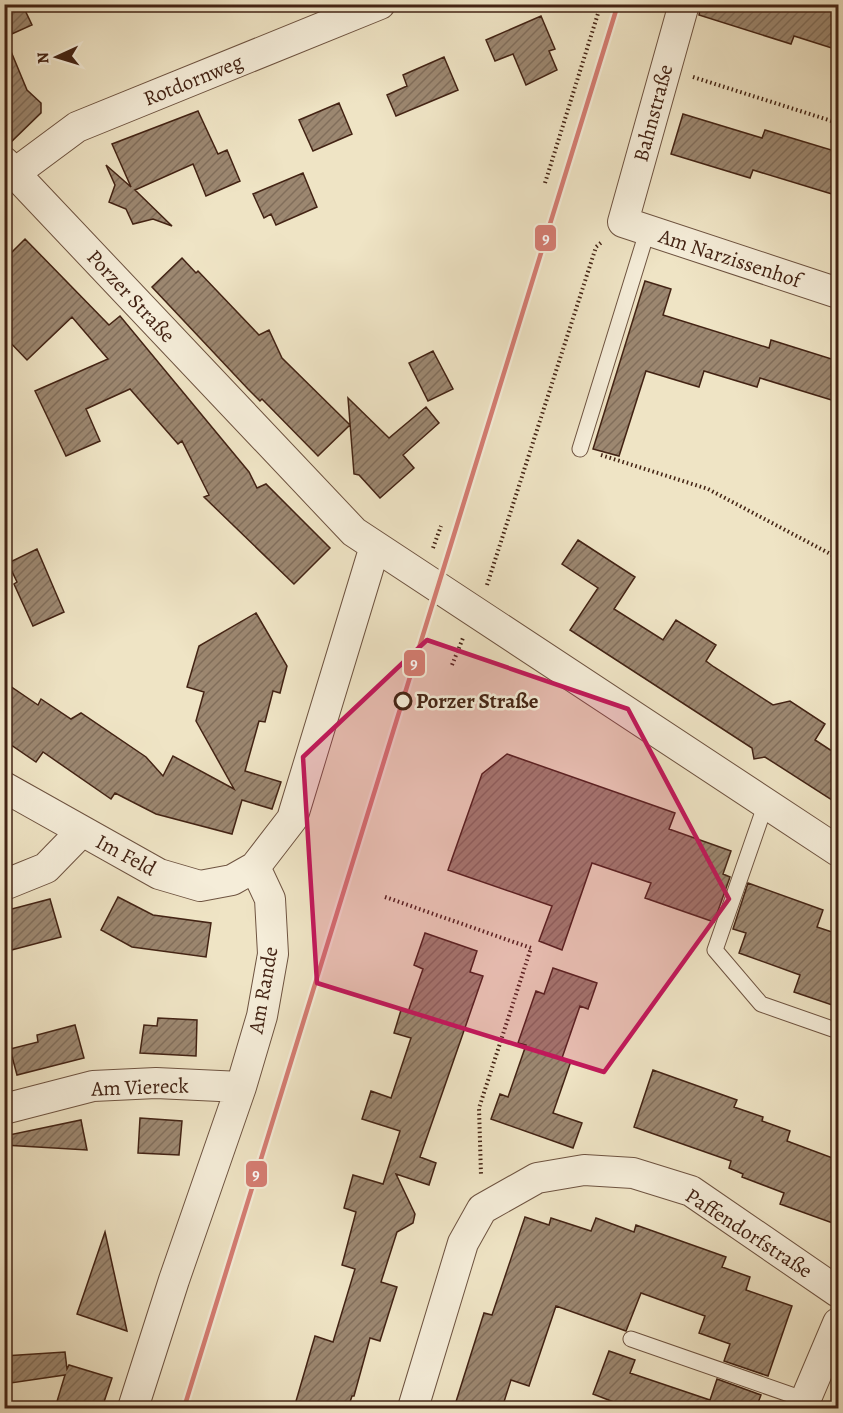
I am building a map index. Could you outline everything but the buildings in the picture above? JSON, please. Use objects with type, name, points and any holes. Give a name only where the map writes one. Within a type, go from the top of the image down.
[{"type":"street","name":"Rotdornweg","points":[[10,168],[77,127],[380,4]]},
{"type":"street","name":"Bahnstraße","points":[[635,227],[665,68],[684,4]]},
{"type":"street","name":"Porzer Straße","points":[[10,168],[354,532],[475,609],[838,850]]},
{"type":"street","name":"Am Narzissenhof","points":[[635,227],[838,293]]},
{"type":"street","points":[[255,867],[292,819],[375,546]]},
{"type":"street","name":"Im Feld","points":[[4,787],[159,874],[200,886],[232,880],[255,867]]},
{"type":"street","points":[[4,885],[46,868],[82,831]]},
{"type":"street","name":"Am Rande","points":[[133,1408],[241,1087],[262,1016],[273,954],[270,899],[255,867]]},
{"type":"street","name":"Am Viereck","points":[[4,1108],[93,1086],[156,1083],[241,1087]]},
{"type":"street","name":"Paffendorfstraße","points":[[482,1209],[537,1178],[584,1170],[633,1173],[692,1191],[838,1292]]},
{"type":"street","points":[[413,1408],[463,1243],[482,1209]]},
{"type":"street","points":[[804,1404],[838,1323]]},
{"type":"lane","points":[[580,449],[635,227]]},
{"type":"lane","points":[[766,803],[715,950],[761,1004],[838,1031]]},
{"type":"lane","points":[[631,1339],[804,1404]]},
{"type":"path","points":[[544,183],[601,4]]},
{"type":"path","points":[[665,68],[838,123]]},
{"type":"path","points":[[475,609],[490,579],[596,247],[635,227]]},
{"type":"path","points":[[580,449],[708,489],[838,558]]},
{"type":"path","points":[[385,897],[531,948],[479,1108],[482,1209]]},
{"type":"highlighted area","points":[[427,640],[628,709],[729,899],[604,1072],[317,983],[303,757]]},
{"type":"transit line","name":"9","points":[[184,1408],[618,4]]},
{"type":"place","name":"Porzer Straße","points":[[403,701]]}]
